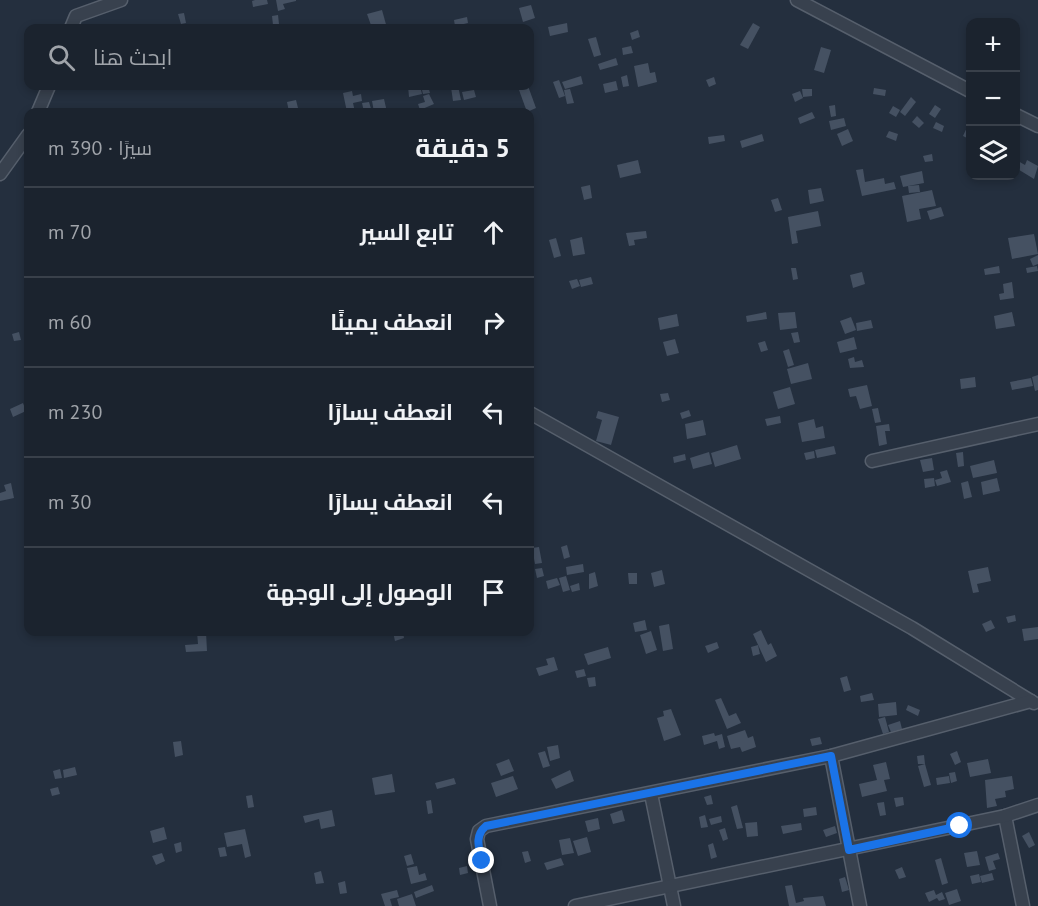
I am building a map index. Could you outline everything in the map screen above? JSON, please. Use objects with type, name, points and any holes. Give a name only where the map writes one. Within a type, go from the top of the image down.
[{"type":"street","points":[[73,24],[76,16],[121,0]]},
{"type":"street","points":[[797,0],[966,89]]},
{"type":"street","points":[[40,108],[47,90]]},
{"type":"street","points":[[1020,117],[1038,126]]},
{"type":"street","points":[[0,174],[24,141]]},
{"type":"street","points":[[534,415],[912,628],[1034,703]]},
{"type":"street","points":[[872,461],[1038,424]]},
{"type":"street","points":[[490,906],[477,839],[479,831],[486,826],[831,756],[1034,703]]},
{"type":"street","points":[[831,756],[860,906]]},
{"type":"street","points":[[651,794],[674,906]]},
{"type":"street","points":[[574,906],[849,850],[1005,816],[1038,805]]},
{"type":"street","points":[[1005,816],[1023,906]]},
{"type":"building","points":[[267,0],[268,4],[253,7],[252,1]]},
{"type":"building","points":[[276,0],[296,1],[283,4],[285,9],[278,11]]},
{"type":"building","points":[[531,5],[535,18],[523,22],[519,8]]},
{"type":"building","points":[[382,10],[386,24],[371,24],[367,14]]},
{"type":"building","points":[[184,13],[186,23],[181,24],[178,14]]},
{"type":"building","points":[[278,15],[279,24],[273,24],[272,16]]},
{"type":"building","points":[[467,17],[468,23],[455,24],[454,20]]},
{"type":"building","points":[[567,23],[568,32],[550,36],[548,27]]},
{"type":"building","points":[[753,23],[760,27],[748,49],[740,45]]},
{"type":"building","points":[[638,30],[640,37],[632,40],[630,33]]},
{"type":"building","points":[[596,37],[601,55],[594,57],[588,39]]},
{"type":"building","points":[[631,46],[633,53],[623,55],[622,48]]},
{"type":"building","points":[[821,47],[831,50],[824,73],[814,70]]},
{"type":"building","points":[[616,58],[618,65],[600,70],[598,64]]},
{"type":"building","points":[[648,63],[650,73],[655,72],[657,82],[638,87],[634,66]]},
{"type":"building","points":[[627,75],[629,86],[623,87],[621,77]]},
{"type":"building","points":[[581,76],[583,84],[565,89],[562,82]]},
{"type":"building","points":[[714,77],[716,84],[709,87],[706,80]]},
{"type":"building","points":[[559,80],[565,96],[559,98],[553,82]]},
{"type":"building","points":[[616,81],[618,90],[605,93],[603,84]]},
{"type":"building","points":[[874,88],[886,90],[885,96],[873,94]]},
{"type":"building","points":[[570,89],[574,103],[567,104],[564,90]]},
{"type":"building","points":[[802,89],[812,89],[812,96],[803,97]]},
{"type":"building","points":[[408,90],[421,90],[422,94],[409,97]]},
{"type":"building","points":[[422,90],[429,90],[430,93],[423,94]]},
{"type":"building","points":[[451,90],[459,90],[461,100],[453,101]]},
{"type":"building","points":[[474,90],[476,97],[464,100],[462,92]]},
{"type":"building","points":[[519,90],[529,90],[536,108],[526,108]]},
{"type":"building","points":[[352,91],[353,96],[361,94],[362,101],[353,103],[354,108],[346,108],[343,93]]},
{"type":"building","points":[[800,91],[803,98],[795,102],[792,94]]},
{"type":"building","points":[[429,94],[434,104],[419,108],[418,104],[425,102],[423,96]]},
{"type":"building","points":[[911,97],[916,102],[905,116],[900,112]]},
{"type":"building","points":[[384,99],[386,108],[373,108],[372,101]]},
{"type":"building","points":[[296,100],[298,108],[288,108],[287,102]]},
{"type":"building","points":[[369,102],[371,108],[363,108],[362,103]]},
{"type":"building","points":[[835,105],[836,116],[831,117],[829,106]]},
{"type":"building","points":[[935,105],[941,109],[935,118],[929,114]]},
{"type":"building","points":[[893,106],[900,110],[896,117],[889,113]]},
{"type":"building","points":[[812,112],[815,118],[800,124],[798,118]]},
{"type":"building","points":[[917,116],[924,123],[919,128],[912,122]]},
{"type":"building","points":[[844,118],[846,126],[831,130],[829,121]]},
{"type":"building","points":[[936,122],[944,126],[942,132],[933,128]]},
{"type":"building","points":[[848,129],[853,141],[842,146],[837,134]]},
{"type":"building","points":[[889,131],[898,134],[896,141],[886,137]]},
{"type":"building","points":[[762,134],[764,141],[742,148],[740,141]]},
{"type":"building","points":[[724,135],[725,141],[709,144],[708,137]]},
{"type":"building","points":[[932,154],[933,161],[925,162],[923,156]]},
{"type":"building","points":[[638,160],[641,173],[620,178],[617,165]]},
{"type":"building","points":[[1027,160],[1038,166],[1034,179],[1020,170],[1020,162],[1025,165]]},
{"type":"building","points":[[863,169],[865,182],[884,178],[885,184],[894,182],[896,189],[862,196],[856,170]]},
{"type":"building","points":[[922,171],[924,183],[903,187],[900,176]]},
{"type":"building","points":[[590,185],[592,198],[584,200],[581,187]]},
{"type":"building","points":[[919,185],[920,192],[909,193],[908,186]]},
{"type":"building","points":[[821,188],[824,201],[810,204],[808,190]]},
{"type":"building","points":[[932,190],[936,206],[919,209],[921,219],[907,222],[902,196]]},
{"type":"building","points":[[778,198],[782,210],[775,212],[771,200]]},
{"type":"building","points":[[941,207],[944,216],[930,220],[927,211]]},
{"type":"building","points":[[818,211],[821,226],[796,231],[798,243],[792,244],[788,217]]},
{"type":"building","points":[[646,231],[647,238],[634,240],[635,245],[629,246],[626,233]]},
{"type":"building","points":[[1034,234],[1038,254],[1012,259],[1008,238]]},
{"type":"building","points":[[582,237],[585,254],[573,256],[570,240]]},
{"type":"building","points":[[556,238],[561,256],[554,258],[549,240]]},
{"type":"building","points":[[1038,255],[1038,264],[1033,266],[1030,259]]},
{"type":"building","points":[[999,266],[1000,273],[985,275],[984,269]]},
{"type":"building","points":[[1037,266],[1038,271],[1027,273],[1026,268]]},
{"type":"building","points":[[791,268],[796,268],[798,279],[793,280]]},
{"type":"building","points":[[862,272],[865,284],[853,288],[850,275]]},
{"type":"building","points":[[591,277],[593,284],[581,287],[579,280]]},
{"type":"building","points":[[577,279],[580,286],[572,289],[569,281]]},
{"type":"building","points":[[1012,282],[1014,298],[1000,300],[999,294],[1004,293],[1003,284]]},
{"type":"building","points":[[766,312],[767,319],[747,322],[746,316]]},
{"type":"building","points":[[795,312],[797,328],[780,330],[778,313]]},
{"type":"building","points":[[1012,312],[1015,326],[996,329],[994,316]]},
{"type":"building","points":[[677,314],[679,326],[660,330],[658,318]]},
{"type":"building","points":[[851,317],[856,330],[845,334],[840,321]]},
{"type":"building","points":[[871,320],[873,328],[857,331],[856,323]]},
{"type":"building","points":[[19,332],[21,340],[14,341],[12,334]]},
{"type":"building","points":[[798,332],[800,342],[794,343],[791,333]]},
{"type":"building","points":[[854,337],[857,349],[840,353],[837,342]]},
{"type":"building","points":[[675,339],[679,353],[667,356],[663,342]]},
{"type":"building","points":[[765,341],[768,350],[761,352],[758,343]]},
{"type":"building","points":[[789,349],[794,365],[788,367],[783,351]]},
{"type":"building","points":[[854,357],[855,362],[862,360],[864,367],[850,368],[848,359]]},
{"type":"building","points":[[808,363],[812,379],[791,384],[787,369]]},
{"type":"building","points":[[1038,375],[1038,390],[1035,391],[1032,377]]},
{"type":"building","points":[[975,377],[976,387],[961,389],[960,379]]},
{"type":"building","points":[[1031,378],[1033,386],[1012,390],[1010,382]]},
{"type":"building","points":[[867,385],[872,406],[860,409],[856,396],[850,397],[848,389]]},
{"type":"building","points":[[790,387],[795,404],[778,409],[773,392]]},
{"type":"building","points":[[668,393],[670,400],[662,402],[660,394]]},
{"type":"building","points":[[23,403],[24,406],[24,412],[13,417],[10,409]]},
{"type":"building","points":[[878,408],[881,422],[875,423],[872,409]]},
{"type":"building","points":[[689,410],[691,416],[682,419],[680,413]]},
{"type":"building","points":[[598,411],[619,417],[611,445],[596,441],[602,420],[596,418]]},
{"type":"building","points":[[780,416],[781,423],[767,426],[765,419]]},
{"type":"building","points":[[814,419],[816,428],[823,426],[825,438],[802,442],[798,423]]},
{"type":"building","points":[[703,420],[706,435],[687,439],[685,424]]},
{"type":"building","points":[[889,424],[890,431],[885,431],[887,444],[879,446],[876,426]]},
{"type":"building","points":[[737,445],[741,459],[715,467],[711,453]]},
{"type":"building","points":[[834,446],[836,454],[817,458],[815,450]]},
{"type":"building","points":[[814,451],[815,458],[806,460],[804,453]]},
{"type":"building","points":[[709,452],[712,464],[693,469],[690,458]]},
{"type":"building","points":[[963,452],[964,466],[958,467],[956,453]]},
{"type":"building","points":[[685,454],[686,460],[674,463],[673,457]]},
{"type":"building","points":[[932,458],[934,470],[923,472],[920,460]]},
{"type":"building","points":[[994,460],[997,473],[973,478],[970,466]]},
{"type":"building","points":[[947,470],[951,482],[937,486],[935,480],[942,478],[940,472]]},
{"type":"building","points":[[934,478],[935,486],[925,488],[924,479]]},
{"type":"building","points":[[997,478],[1000,491],[983,495],[981,482]]},
{"type":"building","points":[[968,481],[972,497],[964,499],[961,483]]},
{"type":"building","points":[[11,483],[14,498],[0,501],[0,493],[6,491],[4,485]]},
{"type":"building","points":[[567,545],[570,557],[564,559],[561,547]]},
{"type":"building","points":[[539,547],[542,563],[535,564],[534,548]]},
{"type":"building","points":[[583,564],[584,572],[567,575],[566,567]]},
{"type":"building","points":[[988,567],[991,581],[977,584],[979,592],[973,593],[968,571]]},
{"type":"building","points":[[542,568],[544,576],[537,578],[535,569]]},
{"type":"building","points":[[662,570],[665,584],[654,587],[651,573]]},
{"type":"building","points":[[595,572],[598,586],[589,589],[589,574]]},
{"type":"building","points":[[628,573],[637,573],[637,584],[629,584]]},
{"type":"building","points":[[566,576],[570,590],[563,592],[559,578]]},
{"type":"building","points":[[557,578],[560,585],[548,589],[546,581]]},
{"type":"building","points":[[579,583],[580,590],[572,592],[570,586]]},
{"type":"building","points":[[1015,615],[1016,621],[1008,623],[1006,617]]},
{"type":"building","points":[[645,620],[647,630],[635,632],[633,623]]},
{"type":"building","points":[[991,620],[995,628],[986,632],[982,624]]},
{"type":"building","points":[[669,624],[673,649],[663,651],[659,626]]},
{"type":"building","points":[[1038,627],[1038,639],[1024,641],[1022,629]]},
{"type":"building","points":[[761,630],[768,645],[771,643],[777,656],[766,662],[753,634]]},
{"type":"building","points":[[651,631],[657,650],[646,654],[640,635]]},
{"type":"building","points":[[197,636],[206,636],[207,651],[186,652],[185,645],[198,644]]},
{"type":"building","points":[[394,636],[404,636],[404,638],[395,641]]},
{"type":"building","points":[[717,642],[719,648],[708,653],[705,646]]},
{"type":"building","points":[[758,645],[760,654],[753,656],[751,647]]},
{"type":"building","points":[[608,647],[611,658],[588,665],[584,654]]},
{"type":"building","points":[[554,657],[558,670],[539,676],[536,668],[548,665],[546,659]]},
{"type":"building","points":[[584,669],[586,676],[577,678],[575,671]]},
{"type":"building","points":[[847,676],[851,690],[844,692],[840,678]]},
{"type":"building","points":[[595,677],[596,686],[589,687],[587,678]]},
{"type":"building","points":[[872,693],[874,700],[861,702],[860,696]]},
{"type":"building","points":[[721,698],[729,716],[736,713],[741,723],[727,729],[715,700]]},
{"type":"building","points":[[896,702],[897,715],[879,717],[878,704]]},
{"type":"building","points":[[908,705],[920,710],[918,716],[906,710]]},
{"type":"building","points":[[671,709],[681,735],[664,741],[657,718],[664,716],[663,711]]},
{"type":"building","points":[[885,717],[889,732],[883,734],[878,719]]},
{"type":"building","points":[[900,721],[902,729],[891,732],[888,725]]},
{"type":"building","points":[[745,730],[748,738],[753,736],[756,747],[742,752],[740,747],[731,749],[727,736]]},
{"type":"building","points":[[714,733],[715,736],[722,734],[725,747],[719,749],[717,741],[704,745],[702,736]]},
{"type":"building","points":[[820,737],[822,744],[812,746],[810,739]]},
{"type":"building","points":[[181,741],[183,755],[175,757],[173,742]]},
{"type":"building","points":[[558,745],[560,758],[550,761],[547,747]]},
{"type":"building","points":[[545,751],[550,766],[543,768],[538,753]]},
{"type":"building","points":[[957,751],[961,762],[955,765],[950,754]]},
{"type":"building","points":[[924,755],[925,764],[918,764],[917,756]]},
{"type":"building","points":[[509,759],[514,771],[501,776],[496,764]]},
{"type":"building","points":[[988,759],[991,773],[970,777],[967,763]]},
{"type":"building","points":[[886,762],[890,779],[884,780],[887,791],[862,797],[859,784],[877,780],[873,765]]},
{"type":"building","points":[[925,764],[931,785],[924,787],[918,766]]},
{"type":"building","points":[[75,767],[77,775],[64,778],[63,770]]},
{"type":"building","points":[[60,769],[62,778],[55,779],[53,771]]},
{"type":"building","points":[[570,770],[574,781],[556,789],[551,779]]},
{"type":"building","points":[[955,772],[957,781],[951,783],[949,773]]},
{"type":"building","points":[[392,774],[395,792],[375,795],[372,778]]},
{"type":"building","points":[[513,776],[518,789],[496,797],[491,783]]},
{"type":"building","points":[[949,776],[950,783],[937,785],[936,778]]},
{"type":"building","points":[[1012,776],[1014,789],[1005,791],[1006,797],[995,799],[997,806],[987,808],[985,780]]},
{"type":"building","points":[[454,778],[456,784],[437,789],[435,783]]},
{"type":"building","points":[[58,787],[60,794],[52,796],[50,789]]},
{"type":"building","points":[[252,795],[254,807],[248,808],[246,796]]},
{"type":"building","points":[[711,795],[713,804],[707,805],[704,797]]},
{"type":"building","points":[[903,797],[904,805],[896,807],[894,798]]},
{"type":"building","points":[[431,800],[433,813],[428,814],[426,801]]},
{"type":"building","points":[[884,802],[886,815],[880,816],[877,803]]},
{"type":"building","points":[[737,805],[743,828],[737,829],[731,807]]},
{"type":"building","points":[[816,807],[817,815],[804,817],[803,809]]},
{"type":"building","points":[[332,810],[335,826],[321,829],[319,819],[305,823],[303,816]]},
{"type":"building","points":[[622,810],[625,821],[613,824],[610,814]]},
{"type":"building","points":[[705,815],[708,827],[701,828],[699,817]]},
{"type":"building","points":[[721,816],[722,822],[711,825],[709,819]]},
{"type":"building","points":[[598,818],[600,829],[588,832],[585,821]]},
{"type":"building","points":[[757,822],[758,836],[747,837],[745,823]]},
{"type":"building","points":[[801,823],[802,830],[783,834],[781,826]]},
{"type":"building","points":[[835,826],[837,833],[826,837],[823,830]]},
{"type":"building","points":[[164,827],[167,839],[153,843],[150,831]]},
{"type":"building","points":[[725,828],[728,839],[723,841],[719,830]]},
{"type":"building","points":[[245,829],[251,856],[245,858],[242,844],[227,847],[224,833]]},
{"type":"building","points":[[1029,832],[1035,845],[1029,848],[1022,836]]},
{"type":"building","points":[[587,837],[591,852],[578,856],[573,841]]},
{"type":"building","points":[[570,838],[574,853],[562,855],[559,840]]},
{"type":"building","points":[[181,842],[182,851],[176,853],[174,844]]},
{"type":"building","points":[[713,843],[717,857],[711,859],[708,845]]},
{"type":"building","points":[[225,847],[227,856],[220,857],[218,848]]},
{"type":"building","points":[[528,851],[531,861],[525,863],[522,852]]},
{"type":"building","points":[[977,851],[980,865],[967,867],[964,853]]},
{"type":"building","points":[[162,853],[165,861],[156,865],[152,856]]},
{"type":"building","points":[[998,853],[1000,859],[993,861],[996,869],[989,871],[985,857]]},
{"type":"building","points":[[411,854],[414,864],[407,866],[404,856]]},
{"type":"building","points":[[561,858],[564,865],[547,870],[544,863]]},
{"type":"building","points":[[941,858],[948,883],[942,885],[935,860]]},
{"type":"building","points":[[417,866],[419,875],[425,873],[427,880],[411,884],[407,868]]},
{"type":"building","points":[[467,866],[468,873],[460,875],[459,868]]},
{"type":"building","points":[[902,867],[906,877],[899,879],[895,870]]},
{"type":"building","points":[[321,871],[324,883],[316,884],[314,873]]},
{"type":"building","points":[[992,873],[994,880],[982,883],[980,876]]},
{"type":"building","points":[[979,874],[981,882],[972,884],[970,876]]},
{"type":"building","points":[[845,877],[849,890],[842,892],[839,879]]},
{"type":"building","points":[[345,881],[347,893],[340,894],[338,883]]},
{"type":"building","points":[[432,885],[434,891],[416,898],[414,892]]},
{"type":"building","points":[[792,885],[796,903],[804,901],[803,898],[823,896],[826,906],[789,906],[785,886]]},
{"type":"building","points":[[957,889],[961,901],[949,905],[945,893]]},
{"type":"building","points":[[397,890],[399,897],[390,899],[392,906],[385,906],[381,894]]},
{"type":"building","points":[[934,890],[936,895],[942,892],[945,899],[939,901],[937,898],[929,902],[925,893]]},
{"type":"building","points":[[412,894],[416,906],[399,906],[397,899]]},
{"type":"route","points":[[482,861],[477,839],[479,831],[486,826],[831,756],[849,850],[960,826]]}]
